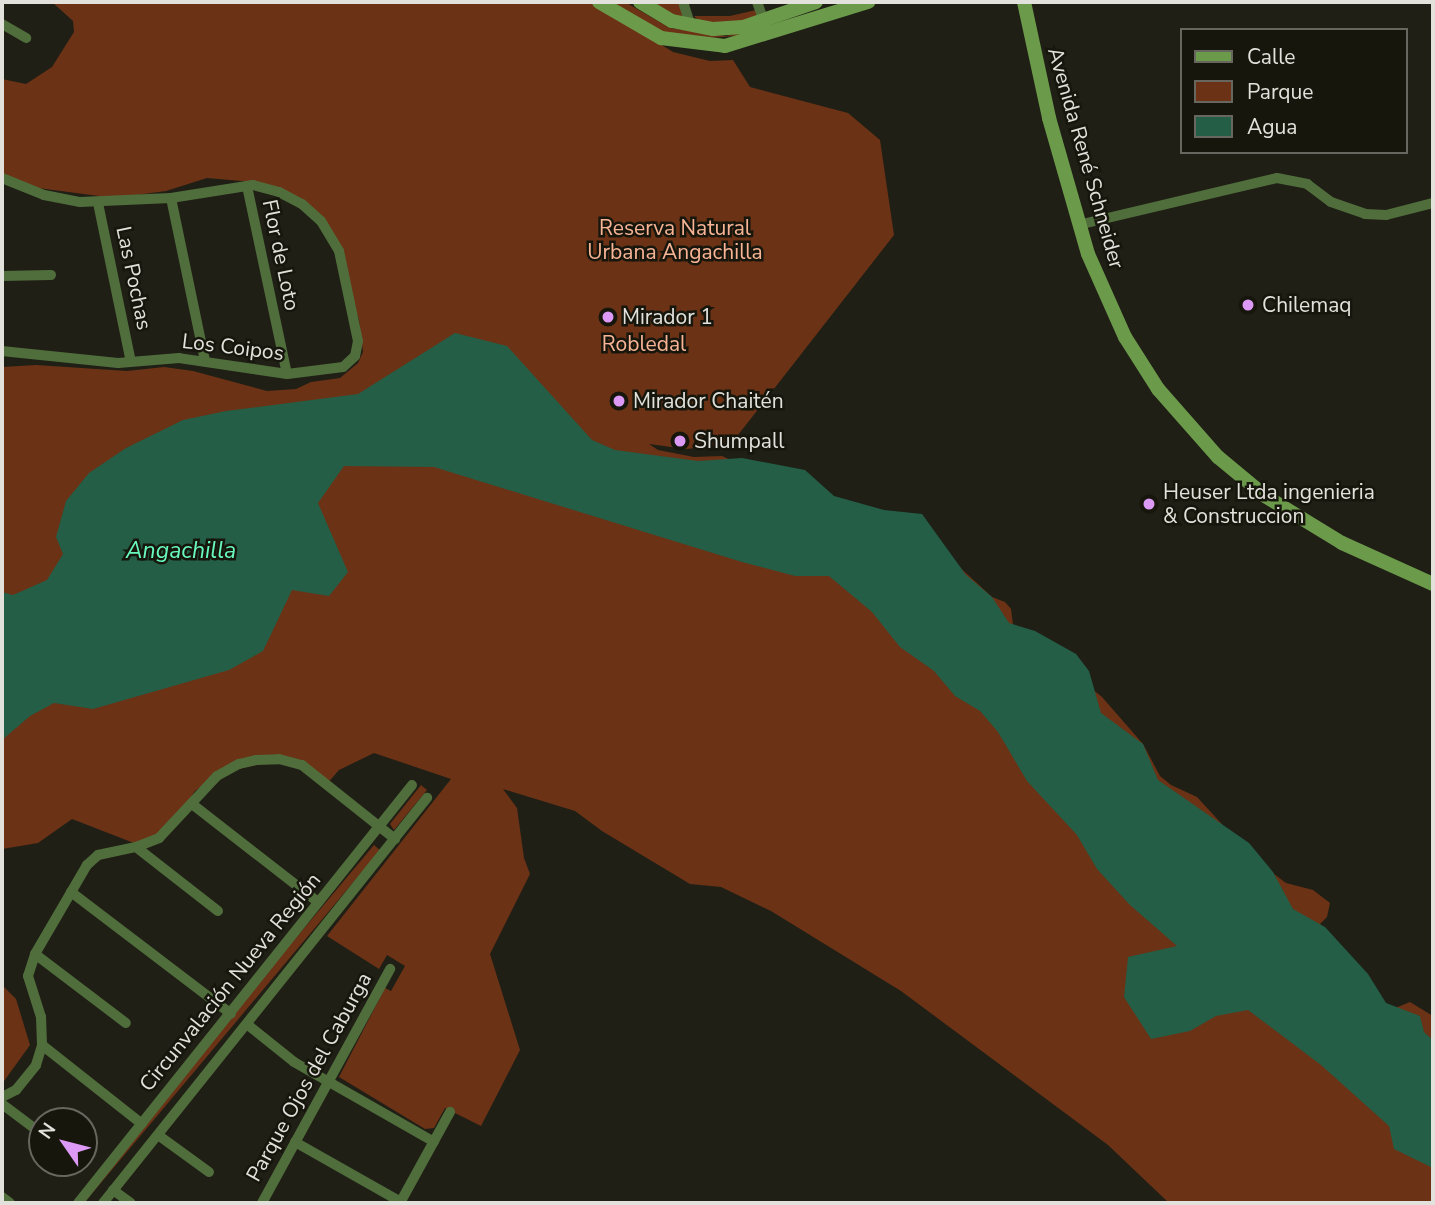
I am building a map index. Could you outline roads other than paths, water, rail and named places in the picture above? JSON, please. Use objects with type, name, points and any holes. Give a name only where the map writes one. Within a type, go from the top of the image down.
[{"type":"street","points":[[598,2],[662,38],[725,46],[816,2]]},
{"type":"street","points":[[640,2],[672,21],[691,26],[730,28],[766,27],[868,2]]},
{"type":"street","points":[[683,2],[691,26]]},
{"type":"street","points":[[757,2],[766,27]]},
{"type":"street","name":"Avenida René Schneider","points":[[1024,2],[1049,118],[1078,225],[1098,282],[1125,337],[1158,389],[1204,443],[1241,477],[1290,513],[1342,543],[1433,584]]},
{"type":"street","points":[[2,24],[26,38]]},
{"type":"street","name":"Los Coipos","points":[[2,178],[44,195],[98,203],[171,198],[247,186],[266,188],[291,198],[321,221],[339,251],[358,349],[350,362],[342,367],[287,374],[179,358],[131,362],[2,351]]},
{"type":"street","points":[[1078,225],[1277,178],[1307,184],[1331,202],[1365,214],[1386,215],[1433,203]]},
{"type":"street","name":"Flor de Loto","points":[[247,186],[287,374]]},
{"type":"street","points":[[171,198],[205,361]]},
{"type":"street","name":"Las Pochas","points":[[98,203],[131,362]]},
{"type":"street","points":[[2,276],[51,275]]},
{"type":"street","points":[[2,1097],[28,1079],[42,1045],[41,1017],[28,976],[35,954],[88,865],[98,855],[136,848],[159,838],[192,804],[206,785],[239,764],[279,759],[302,765],[395,839]]},
{"type":"street","name":"Circunvalación Nueva Región","points":[[78,1203],[412,785]]},
{"type":"street","name":"Circunvalación Nueva Región","points":[[103,1203],[427,798]]},
{"type":"street","points":[[192,804],[318,902]]},
{"type":"street","points":[[136,848],[218,911]]},
{"type":"street","points":[[71,892],[231,1014]]},
{"type":"street","points":[[35,954],[126,1023]]},
{"type":"street","name":"Parque Ojos del Caburga","points":[[262,1203],[390,969]]},
{"type":"street","points":[[248,1025],[294,1062],[434,1142]]},
{"type":"street","points":[[42,1045],[142,1124]]},
{"type":"street","points":[[2,1104],[28,1124]]},
{"type":"street","points":[[295,1142],[400,1203],[450,1112]]},
{"type":"street","points":[[158,1135],[209,1172]]},
{"type":"street","points":[[113,1191],[131,1203]]},
{"type":"street","points":[[2,1197],[10,1203]]},
{"type":"water","name":"Angachilla","points":[[455,333],[507,346],[592,440],[615,450],[698,461],[742,458],[805,470],[834,496],[884,510],[922,514],[966,575],[992,597],[1009,623],[1035,631],[1076,654],[1089,671],[1101,713],[1143,744],[1158,780],[1249,843],[1273,872],[1293,909],[1325,927],[1368,974],[1386,1003],[1420,1016],[1424,1032],[1433,1040],[1433,1168],[1394,1149],[1389,1126],[1321,1065],[1248,1010],[1216,1016],[1190,1031],[1151,1039],[1124,997],[1128,957],[1177,946],[1130,905],[1097,869],[1077,835],[1027,781],[998,732],[980,711],[955,696],[934,671],[900,647],[872,612],[829,576],[795,576],[742,562],[434,467],[344,466],[318,503],[348,572],[329,596],[292,590],[263,651],[229,670],[93,709],[54,703],[30,716],[2,740],[2,592],[13,595],[47,580],[63,554],[56,537],[66,501],[89,473],[126,448],[183,420],[226,411],[358,394]]},
{"type":"place","name":"Chilemaq","points":[[1248,305]]},
{"type":"place","name":"Mirador 1","points":[[608,317]]},
{"type":"place","name":"Mirador Chaitén","points":[[619,401]]},
{"type":"place","name":"Shumpall","points":[[680,441]]},
{"type":"place","name":"Heuser Ltda ingenieria & Construccion","points":[[1149,504]]},
{"type":"park label","name":"Reserva Natural Urbana Angachilla","points":[[675,240]]},
{"type":"park label","name":"Robledal","points":[[644,344]]}]
